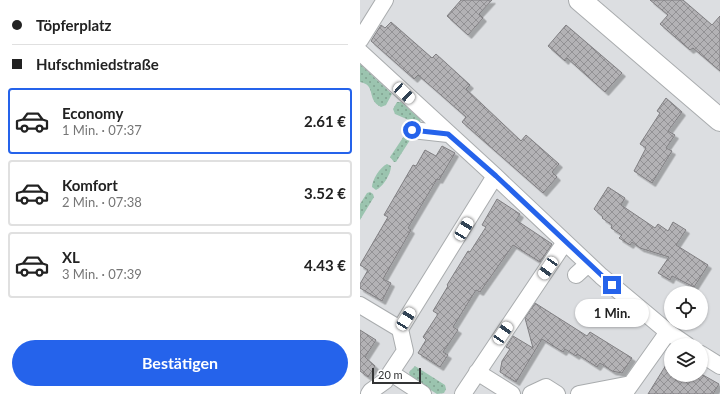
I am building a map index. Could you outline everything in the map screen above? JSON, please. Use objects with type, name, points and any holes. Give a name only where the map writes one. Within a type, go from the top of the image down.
[{"type":"main road","points":[[580,0],[720,120]]},
{"type":"street","points":[[360,40],[385,0]]},
{"type":"street","points":[[360,52],[448,134],[496,176],[588,264],[677,338]]},
{"type":"street","points":[[412,130],[448,134]]},
{"type":"street","points":[[369,394],[386,381],[405,351],[400,329],[496,176]]},
{"type":"street","points":[[463,394],[560,237]]},
{"type":"street","points":[[576,275],[588,264]]},
{"type":"street","points":[[360,305],[400,329]]},
{"type":"street","points":[[579,394],[627,389],[668,332]]},
{"type":"street","points":[[708,358],[720,366]]},
{"type":"street","points":[[477,372],[512,394]]},
{"type":"street","points":[[391,374],[423,394]]},
{"type":"street","points":[[531,394],[546,387],[557,394]]},
{"type":"green space","points":[[360,64],[392,94],[386,105],[381,107],[376,104],[368,86],[360,82]]},
{"type":"green space","points":[[397,102],[401,102],[420,119],[421,124],[395,114],[393,109]]},
{"type":"green space","points":[[407,134],[410,140],[396,162],[394,162],[390,157],[404,136]]},
{"type":"green space","points":[[387,164],[391,166],[390,173],[384,183],[376,190],[372,187],[373,181],[379,171]]},
{"type":"green space","points":[[370,192],[374,197],[360,220],[360,204],[367,193]]},
{"type":"green space","points":[[415,366],[445,385],[446,389],[444,393],[437,394],[410,377],[409,372]]},
{"type":"building","points":[[461,0],[492,0],[479,14],[483,18],[468,35],[447,16]]},
{"type":"building","points":[[650,0],[683,0],[712,25],[720,16],[720,71],[693,48],[690,50],[660,24],[668,15]]},
{"type":"building","points":[[391,22],[432,58],[436,54],[470,85],[466,89],[521,141],[526,135],[559,164],[552,172],[557,177],[543,193],[462,122],[466,117],[418,75],[414,79],[371,41],[381,25],[385,28]]},
{"type":"building","points":[[566,25],[622,73],[605,92],[567,58],[565,61],[548,46]]},
{"type":"building","points":[[666,98],[682,112],[668,131],[675,135],[666,148],[672,151],[652,183],[634,171],[646,148],[640,144],[660,113],[657,111]]},
{"type":"building","points":[[442,146],[455,153],[439,180],[437,179],[408,228],[411,230],[383,279],[391,283],[382,301],[360,288],[360,284],[368,270],[360,265],[388,217],[384,215],[413,165],[416,166],[425,150],[436,156]]},
{"type":"building","points":[[608,187],[625,198],[621,205],[655,228],[658,224],[668,231],[673,222],[686,230],[676,245],[708,265],[695,286],[672,276],[670,280],[658,273],[669,257],[640,248],[632,242],[630,245],[619,238],[622,235],[611,228],[612,225],[602,218],[603,217],[594,209]]},
{"type":"building","points":[[497,199],[520,214],[516,220],[552,244],[540,262],[513,245],[480,292],[476,290],[453,327],[458,330],[443,352],[448,355],[440,367],[418,353],[426,340],[423,337],[438,314],[433,311],[448,286],[447,285],[468,251],[470,252],[486,227],[482,225]]},
{"type":"building","points":[[607,300],[619,308],[611,321],[599,312]]},
{"type":"building","points":[[535,303],[587,336],[590,332],[632,358],[622,373],[612,371],[600,363],[597,367],[577,354],[576,356],[565,349],[563,352],[542,339],[516,382],[500,372],[502,361],[510,349],[506,347],[513,336],[533,348],[525,318]]},
{"type":"building","points":[[360,330],[376,340],[365,357],[375,366],[368,377],[360,371]]},
{"type":"building","points":[[664,368],[664,382],[708,382],[708,378],[719,384],[713,394],[648,394]]},
{"type":"route","points":[[412,130],[448,134],[496,176],[600,276],[612,285]]}]
